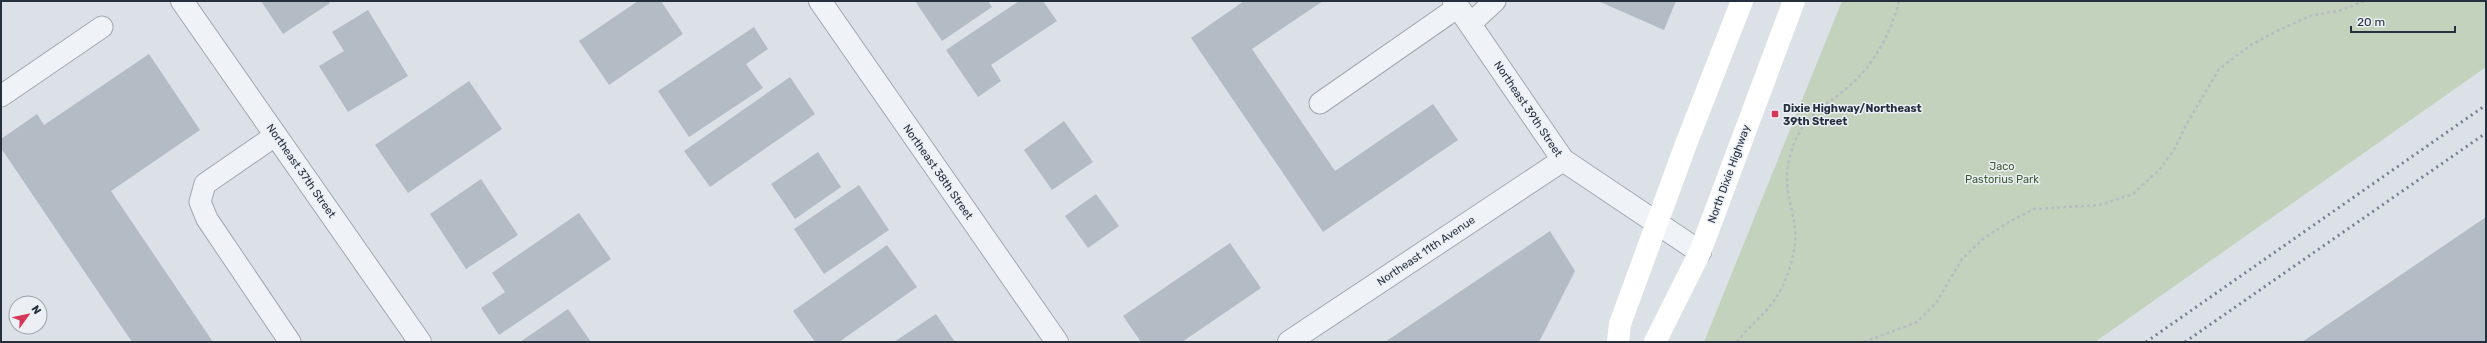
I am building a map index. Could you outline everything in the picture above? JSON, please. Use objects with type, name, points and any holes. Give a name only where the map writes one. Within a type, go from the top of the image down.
[{"type":"main road","points":[[1618,342],[1620,324],[1658,224],[1686,144],[1742,1]]},
{"type":"main road","name":"North Dixie Highway","points":[[1655,342],[1700,252],[1794,1]]},
{"type":"street","name":"Northeast 37th Street","points":[[182,1],[276,135],[414,340]]},
{"type":"street","name":"Northeast 38th Street","points":[[820,1],[1057,342]]},
{"type":"street","name":"Northeast 39th Street","points":[[1461,11],[1563,160],[1700,252]]},
{"type":"street","name":"Northeast 11th Avenue","points":[[1289,342],[1563,160]]},
{"type":"lane","points":[[1320,103],[1461,11],[1495,1]]},
{"type":"lane","points":[[1,96],[102,27]]},
{"type":"lane","points":[[276,135],[205,184],[200,202],[207,219],[290,342]]},
{"type":"path","points":[[1737,342],[1773,302],[1785,280],[1794,254],[1796,231],[1787,183],[1790,157],[1800,130],[1816,112],[1849,86],[1869,64],[1893,24],[1899,1]]},
{"type":"path","points":[[1864,342],[1917,322],[1936,303],[1962,259],[1983,239],[2007,222],[2034,209],[2100,205],[2133,194],[2160,169],[2176,148],[2186,124],[2219,69],[2251,45],[2277,31],[2310,16],[2342,10],[2364,1]]},
{"type":"green space","name":"Jaco Pastorius Park","points":[[1842,1],[2486,1],[2486,67],[2095,342],[1704,342]]},
{"type":"building","points":[[261,1],[328,1],[330,3],[283,34]]},
{"type":"building","points":[[638,1],[661,1],[683,34],[609,85],[579,41]]},
{"type":"building","points":[[915,1],[988,1],[992,7],[942,41]]},
{"type":"building","points":[[1019,1],[1043,1],[1057,21],[991,65],[1001,81],[978,97],[946,50]]},
{"type":"building","points":[[1244,1],[1323,1],[1252,49],[1335,171],[1433,104],[1458,140],[1323,232],[1191,38]]},
{"type":"building","points":[[1598,1],[1676,1],[1664,30]]},
{"type":"building","points":[[368,10],[408,76],[348,112],[319,66],[344,51],[332,32]]},
{"type":"building","points":[[754,27],[768,49],[746,64],[763,88],[689,137],[658,91]]},
{"type":"building","points":[[149,54],[200,130],[111,191],[213,342],[132,342],[1,148],[1,139],[37,114],[44,125]]},
{"type":"building","points":[[790,77],[815,114],[710,187],[684,151]]},
{"type":"building","points":[[469,81],[502,129],[408,193],[375,145]]},
{"type":"building","points":[[1064,121],[1093,162],[1052,190],[1024,150]]},
{"type":"building","points":[[818,152],[841,187],[795,219],[771,184]]},
{"type":"building","points":[[481,179],[518,235],[466,269],[430,214]]},
{"type":"building","points":[[859,185],[889,230],[824,274],[794,229]]},
{"type":"building","points":[[1096,194],[1119,226],[1088,248],[1065,216]]},
{"type":"building","points":[[579,213],[611,259],[499,335],[481,308],[505,292],[492,273]]},
{"type":"building","points":[[2486,217],[2486,342],[2302,342]]},
{"type":"building","points":[[1550,231],[1575,271],[1539,342],[1385,342]]},
{"type":"building","points":[[1230,243],[1261,288],[1182,342],[1141,342],[1123,316]]},
{"type":"building","points":[[887,245],[917,287],[839,342],[815,342],[793,311]]},
{"type":"building","points":[[568,309],[591,342],[520,342]]},
{"type":"building","points":[[936,314],[955,342],[894,342]]},
{"type":"railway","points":[[2146,342],[2486,105]]},
{"type":"railway","points":[[2185,342],[2486,133]]},
{"type":"place","name":"Dixie Highway/Northeast 39th Street","points":[[1775,114]]}]
